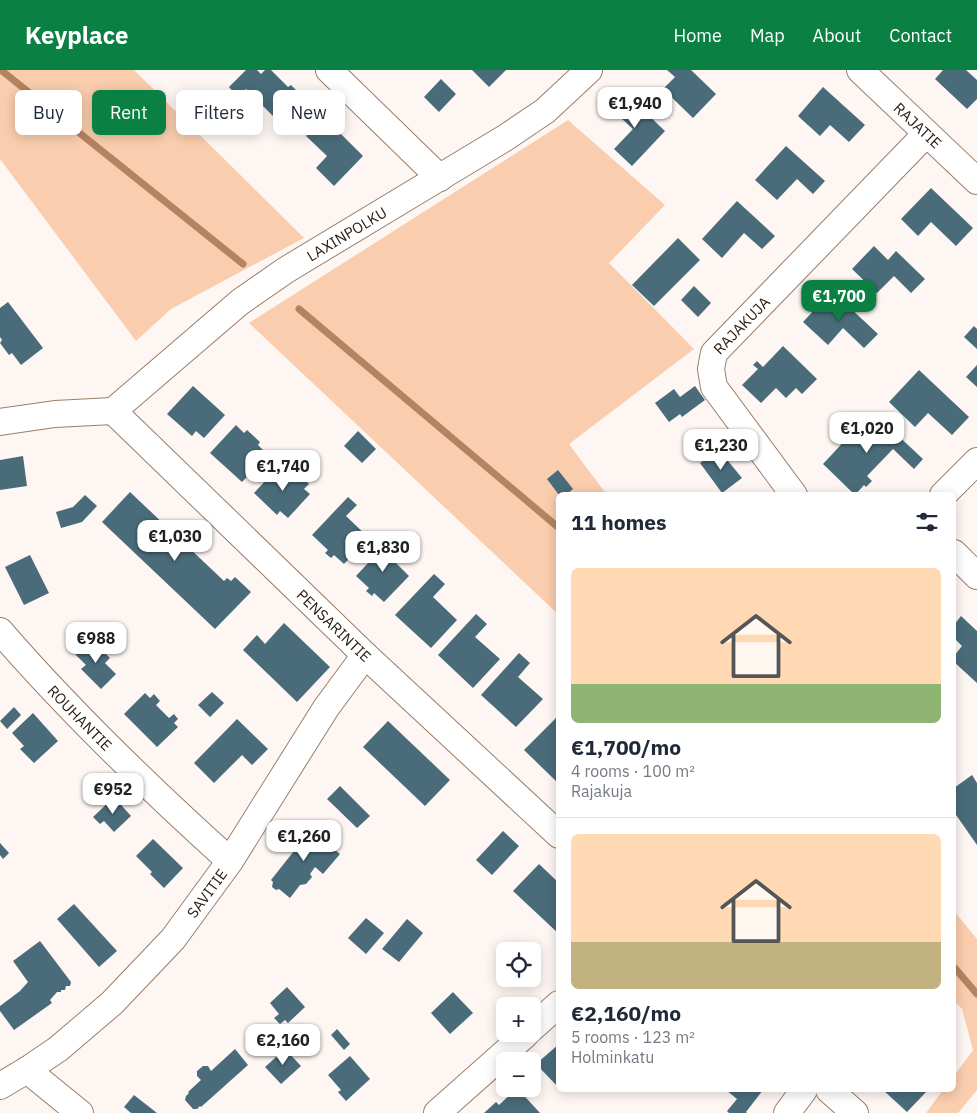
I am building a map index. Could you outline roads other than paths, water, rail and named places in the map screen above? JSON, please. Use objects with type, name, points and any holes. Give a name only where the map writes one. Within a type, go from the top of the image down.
[{"type":"street","points":[[329,70],[440,178]]},
{"type":"street","name":"LAXINPOLKU","points":[[113,411],[240,302],[286,270],[505,138],[545,111],[589,70]]},
{"type":"street","name":"RAJATIE","points":[[860,70],[977,181]]},
{"type":"street","name":"RAJAKUJA","points":[[792,492],[714,387],[710,369],[714,353],[926,134]]},
{"type":"street","points":[[0,422],[55,414],[113,411]]},
{"type":"street","name":"PENSARINTIE","points":[[113,411],[365,655],[556,832]]},
{"type":"street","points":[[946,492],[977,461]]},
{"type":"street","points":[[956,555],[977,576]]},
{"type":"street","name":"ROUHANTIE","points":[[0,631],[39,676],[113,752],[230,861]]},
{"type":"street","name":"SAVITIE","points":[[0,1086],[58,1049],[112,1003],[173,939],[230,861],[326,708],[365,655]]},
{"type":"street","points":[[541,1020],[556,1007]]},
{"type":"street","points":[[437,1113],[517,1042]]},
{"type":"street","points":[[27,1070],[80,1113]]},
{"type":"street","points":[[787,1113],[803,1092]]},
{"type":"street","points":[[831,1092],[855,1113]]},
{"type":"waterway","points":[[1,70],[243,264]]},
{"type":"waterway","points":[[299,309],[556,525]]},
{"type":"waterway","points":[[956,969],[977,994]]}]
